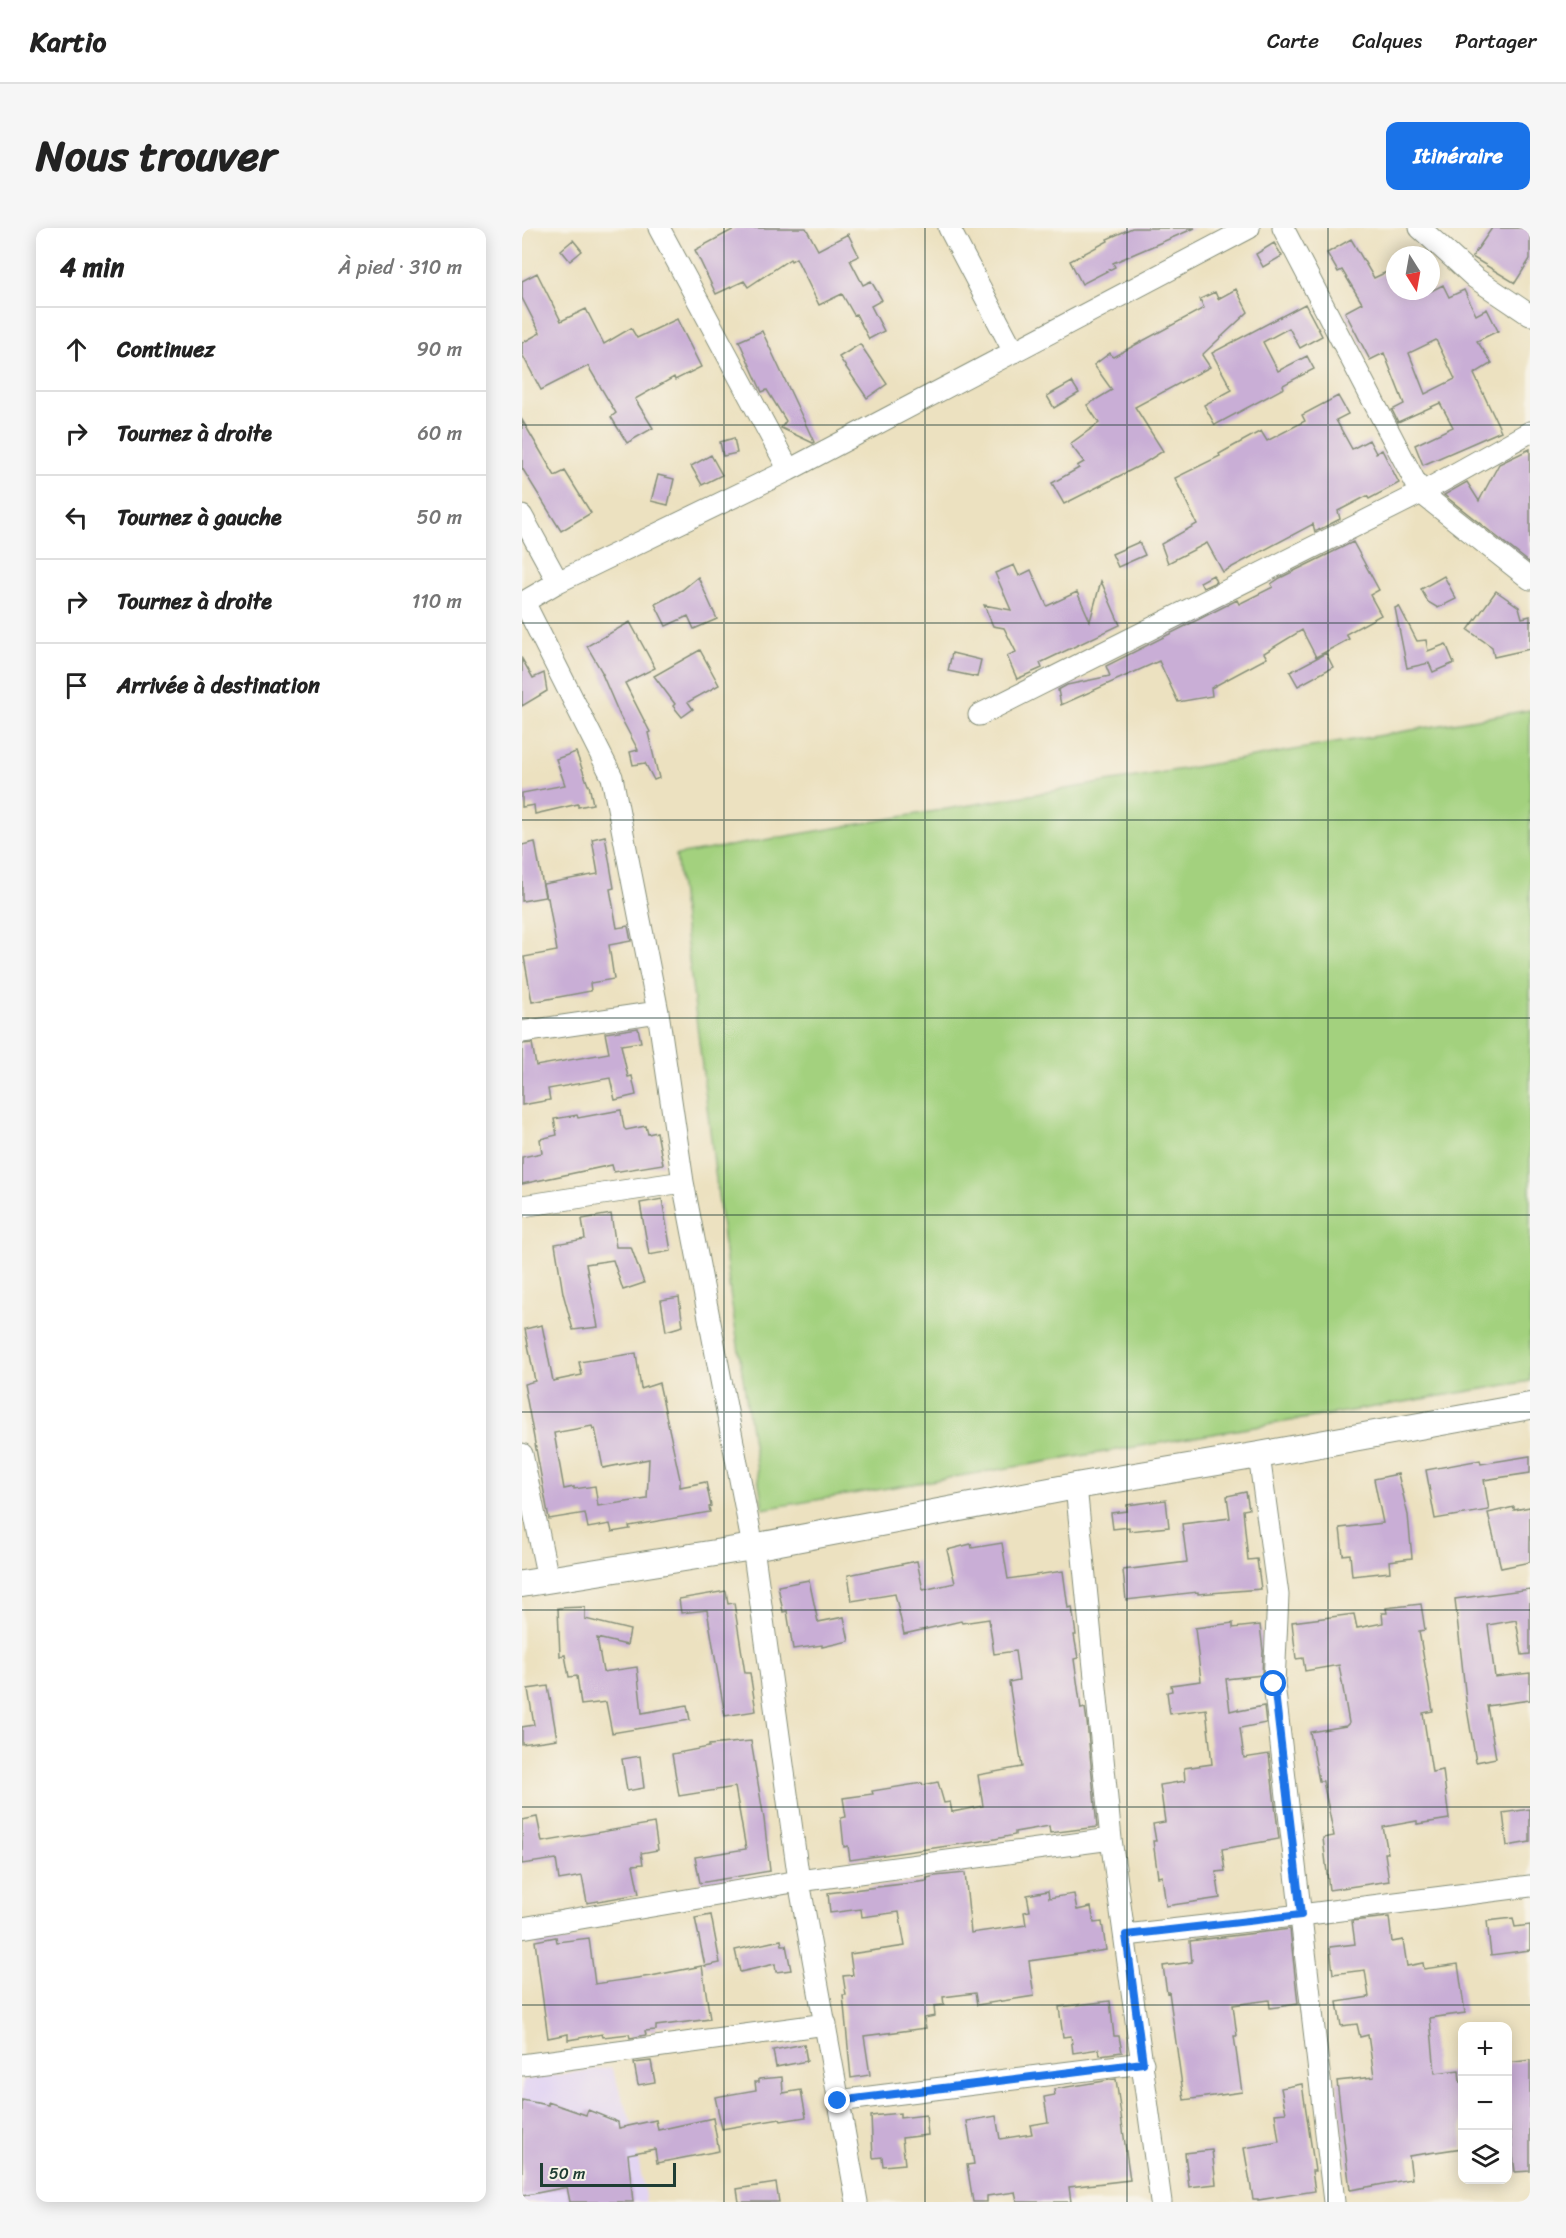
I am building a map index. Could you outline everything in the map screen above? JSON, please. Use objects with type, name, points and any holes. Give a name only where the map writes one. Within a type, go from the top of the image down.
[{"type":"street","points":[[659,228],[789,470]]},
{"type":"street","points":[[950,228],[1014,352]]},
{"type":"street","points":[[856,2202],[799,1881],[753,1547],[683,1182],[658,1012],[612,777],[523,603],[558,582],[789,470],[1249,228]]},
{"type":"street","points":[[1283,228],[1421,493],[1530,579]]},
{"type":"street","points":[[1420,228],[1475,278],[1530,315]]},
{"type":"street","points":[[978,715],[1421,493],[1530,432]]},
{"type":"street","points":[[522,516],[558,582]]},
{"type":"street","points":[[522,1032],[658,1012]]},
{"type":"street","points":[[522,1206],[683,1182]]},
{"type":"street","points":[[522,1584],[753,1547],[1076,1486],[1530,1406]]},
{"type":"street","points":[[522,1454],[548,1579]]},
{"type":"street","points":[[1259,1455],[1278,1595],[1274,1684],[1334,2202]]},
{"type":"street","points":[[1076,1486],[1111,1839],[1161,2202]]},
{"type":"street","points":[[522,1928],[799,1881],[1111,1839]]},
{"type":"street","points":[[1126,1935],[1530,1886]]},
{"type":"street","points":[[522,2065],[826,2024]]},
{"type":"street","points":[[838,2101],[1143,2063]]},
{"type":"shaded area","points":[[611,2067],[631,2120],[646,2202],[522,2202],[522,2080]]},
{"type":"green space","points":[[1530,710],[1530,1381],[763,1509],[730,1293],[676,855]]},
{"type":"building","points":[[736,228],[806,228],[818,250],[848,234],[859,256],[850,260],[863,285],[871,281],[882,300],[871,306],[884,331],[869,339],[842,294],[819,305],[796,258],[791,261],[790,259],[748,287],[744,281],[716,294],[695,250]]},
{"type":"building","points":[[1132,228],[1195,228],[1113,263],[1115,267],[1082,284],[1070,261],[1108,241],[1107,239]]},
{"type":"building","points":[[1492,228],[1530,228],[1530,259],[1515,283],[1472,257]]},
{"type":"building","points":[[1351,239],[1374,278],[1386,272],[1386,300],[1440,300],[1440,286],[1443,285],[1449,297],[1464,290],[1476,315],[1487,309],[1498,331],[1477,341],[1492,363],[1474,374],[1501,431],[1423,465],[1415,445],[1453,427],[1440,403],[1398,422],[1392,410],[1404,404],[1384,353],[1370,360],[1345,312],[1362,303],[1342,270],[1338,272],[1327,253]],"holes":[[[1436,340],[1455,379],[1425,394],[1409,353]]]},
{"type":"building","points":[[573,240],[582,251],[570,261],[561,250]]},
{"type":"building","points":[[1274,243],[1282,256],[1263,267],[1256,254]]},
{"type":"building","points":[[537,273],[561,321],[586,309],[604,344],[631,328],[637,338],[677,319],[701,367],[675,380],[674,377],[635,399],[653,428],[627,443],[611,417],[616,413],[588,366],[541,390],[522,354],[522,343],[540,333],[522,298],[522,281]]},
{"type":"building","points":[[1236,289],[1248,312],[1202,355],[1210,367],[1135,407],[1163,451],[1141,465],[1064,504],[1052,483],[1079,468],[1077,466],[1084,462],[1070,444],[1099,423],[1087,405],[1112,390],[1094,365],[1110,353],[1113,357],[1204,308],[1200,299],[1215,292],[1218,299]]},
{"type":"building","points":[[1305,304],[1322,336],[1300,348],[1289,328],[1263,342],[1278,371],[1307,356],[1314,369],[1215,425],[1204,405],[1232,390],[1212,353]]},
{"type":"building","points":[[762,331],[813,443],[781,428],[786,421],[767,390],[762,392],[739,341]]},
{"type":"building","points":[[860,344],[887,384],[867,398],[839,357]]},
{"type":"building","points":[[1072,382],[1079,393],[1054,408],[1047,396]]},
{"type":"building","points":[[1338,396],[1348,414],[1336,420],[1352,449],[1369,440],[1376,453],[1382,450],[1399,483],[1369,499],[1367,496],[1338,511],[1340,519],[1315,532],[1313,524],[1223,572],[1207,543],[1168,563],[1161,544],[1197,524],[1175,478],[1220,456],[1219,454],[1261,431],[1267,441],[1305,421],[1302,415]]},
{"type":"building","points":[[522,420],[555,476],[565,471],[591,513],[561,531],[522,468]]},
{"type":"building","points":[[734,438],[737,453],[723,456],[720,442]]},
{"type":"building","points":[[1530,449],[1530,563],[1444,495],[1467,482],[1479,501],[1499,464]]},
{"type":"building","points":[[711,455],[722,475],[702,485],[691,466]]},
{"type":"building","points":[[658,475],[674,479],[668,505],[651,501]]},
{"type":"building","points":[[1139,542],[1145,555],[1118,567],[1112,554]]},
{"type":"building","points":[[1353,542],[1379,590],[1370,595],[1381,615],[1346,634],[1349,639],[1316,657],[1302,630],[1264,653],[1267,658],[1211,688],[1212,696],[1178,702],[1159,661],[1061,705],[1058,690],[1067,685],[1110,676],[1106,666],[1237,600],[1239,604],[1273,587],[1271,584],[1280,578]]},
{"type":"building","points":[[1014,565],[1019,576],[1031,570],[1047,606],[1077,592],[1090,621],[1101,581],[1120,625],[1040,663],[1042,668],[1017,679],[1007,656],[1016,652],[1004,628],[993,626],[984,605],[1011,610],[995,573]]},
{"type":"building","points":[[1213,575],[1216,582],[1203,588],[1200,582]]},
{"type":"building","points":[[1444,576],[1456,599],[1438,608],[1428,602],[1421,589]]},
{"type":"building","points":[[698,577],[717,619],[694,629],[688,616],[666,626],[655,604],[682,590]]},
{"type":"building","points":[[1496,591],[1519,607],[1522,618],[1530,616],[1530,649],[1494,657],[1492,647],[1468,630]]},
{"type":"building","points":[[1399,606],[1417,641],[1426,640],[1428,651],[1446,644],[1454,663],[1433,672],[1429,663],[1407,668],[1395,608]]},
{"type":"building","points":[[630,622],[655,668],[625,683],[650,732],[648,733],[659,778],[654,780],[645,763],[633,765],[630,752],[638,750],[620,716],[603,674],[587,646]]},
{"type":"building","points":[[700,650],[719,685],[688,702],[693,709],[682,717],[654,676]]},
{"type":"building","points":[[952,653],[981,660],[977,677],[948,671]]},
{"type":"building","points":[[1326,653],[1333,667],[1298,686],[1290,672]]},
{"type":"building","points":[[522,659],[533,678],[544,673],[547,691],[522,706]]},
{"type":"building","points":[[576,752],[589,785],[593,804],[578,807],[578,804],[535,814],[534,805],[522,807],[522,793],[565,785],[556,759]]},
{"type":"building","points":[[605,836],[614,888],[610,889],[617,928],[628,926],[631,941],[609,945],[614,979],[590,983],[591,991],[532,1002],[524,957],[557,951],[548,898],[546,898],[543,884],[598,874],[592,839]]},
{"type":"building","points":[[535,842],[545,897],[522,901],[522,845]]},
{"type":"building","points":[[638,1028],[641,1042],[621,1045],[628,1077],[632,1076],[636,1095],[615,1100],[610,1078],[548,1089],[550,1100],[522,1105],[522,1044],[532,1043],[536,1066],[609,1053],[605,1033]]},
{"type":"building","points":[[621,1110],[626,1130],[646,1126],[648,1134],[657,1132],[663,1164],[614,1172],[612,1165],[522,1184],[522,1157],[542,1153],[540,1139],[557,1135],[554,1119],[577,1115],[578,1118]]},
{"type":"building","points":[[662,1199],[671,1251],[649,1255],[640,1203]]},
{"type":"building","points":[[611,1214],[616,1247],[631,1247],[644,1283],[623,1290],[613,1260],[586,1264],[598,1327],[573,1330],[563,1293],[555,1244],[585,1239],[582,1219]]},
{"type":"building","points":[[679,1297],[683,1326],[666,1331],[661,1300]]},
{"type":"building","points":[[542,1325],[553,1381],[582,1375],[579,1362],[636,1353],[641,1389],[659,1383],[680,1487],[706,1482],[710,1512],[629,1526],[630,1529],[612,1532],[610,1524],[588,1528],[585,1513],[549,1519],[524,1384],[535,1381],[525,1329]],"holes":[[[592,1426],[593,1429],[595,1428],[603,1468],[649,1459],[647,1499],[598,1506],[595,1486],[564,1489],[554,1433]]]},
{"type":"building","points":[[1530,1456],[1530,1473],[1484,1480],[1489,1510],[1435,1519],[1426,1470],[1480,1460],[1481,1464]]},
{"type":"building","points":[[1398,1474],[1408,1515],[1412,1558],[1389,1561],[1390,1572],[1352,1576],[1350,1554],[1343,1555],[1340,1528],[1383,1523],[1374,1479]]},
{"type":"building","points":[[1246,1492],[1249,1509],[1243,1510],[1248,1560],[1257,1559],[1261,1589],[1198,1594],[1198,1592],[1126,1600],[1123,1570],[1187,1562],[1182,1524],[1230,1518],[1227,1496]]},
{"type":"building","points":[[1166,1500],[1169,1527],[1129,1531],[1129,1527],[1113,1529],[1111,1513],[1127,1511],[1127,1505]]},
{"type":"building","points":[[1514,1507],[1514,1510],[1530,1507],[1530,1562],[1501,1568],[1488,1513]]},
{"type":"building","points":[[1002,1543],[1008,1579],[1063,1571],[1068,1608],[1072,1607],[1076,1635],[1074,1635],[1078,1658],[1074,1659],[1081,1709],[1085,1708],[1087,1722],[1097,1827],[1050,1833],[1049,1826],[1015,1832],[1015,1835],[990,1840],[850,1860],[848,1846],[844,1847],[841,1818],[846,1817],[843,1798],[873,1794],[872,1791],[938,1782],[944,1803],[950,1802],[952,1812],[983,1806],[978,1775],[1022,1767],[1009,1682],[1019,1680],[1015,1651],[994,1654],[989,1619],[962,1623],[961,1621],[904,1634],[895,1594],[852,1601],[848,1575],[917,1561],[923,1590],[955,1583],[947,1550],[971,1544],[972,1548]]},
{"type":"building","points":[[809,1580],[818,1622],[844,1617],[849,1641],[822,1647],[822,1645],[793,1649],[787,1611],[783,1612],[778,1586]]},
{"type":"building","points":[[1530,1589],[1530,1654],[1522,1655],[1516,1620],[1488,1625],[1495,1677],[1530,1673],[1530,1700],[1487,1706],[1496,1758],[1476,1762],[1467,1709],[1455,1599]]},
{"type":"building","points":[[726,1591],[728,1604],[734,1603],[745,1673],[750,1673],[756,1711],[725,1716],[707,1610],[681,1613],[679,1599]]},
{"type":"building","points":[[1421,1604],[1425,1630],[1419,1631],[1433,1711],[1423,1713],[1432,1772],[1443,1770],[1449,1819],[1417,1824],[1417,1821],[1383,1827],[1388,1853],[1385,1853],[1389,1881],[1329,1890],[1323,1838],[1334,1836],[1323,1781],[1319,1781],[1310,1732],[1346,1726],[1349,1723],[1339,1665],[1305,1671],[1303,1658],[1296,1659],[1292,1622],[1354,1614],[1357,1628],[1383,1623],[1382,1613],[1387,1613],[1386,1608]]},
{"type":"building","points":[[585,1607],[585,1619],[630,1630],[627,1645],[597,1638],[603,1672],[637,1667],[642,1713],[687,1705],[690,1720],[612,1733],[606,1702],[581,1705],[577,1676],[569,1677],[565,1655],[560,1656],[558,1608]]},
{"type":"building","points":[[1233,1623],[1233,1628],[1260,1625],[1263,1651],[1262,1675],[1226,1679],[1230,1711],[1264,1706],[1266,1723],[1240,1728],[1244,1758],[1269,1754],[1279,1839],[1222,1849],[1225,1871],[1216,1872],[1220,1898],[1166,1906],[1162,1876],[1158,1877],[1153,1841],[1156,1841],[1153,1824],[1165,1822],[1160,1785],[1185,1781],[1184,1768],[1212,1764],[1206,1709],[1170,1714],[1167,1692],[1172,1691],[1171,1685],[1201,1681],[1195,1628]]},
{"type":"building","points":[[548,1686],[557,1739],[522,1744],[522,1727],[534,1725],[528,1689]]},
{"type":"building","points":[[751,1741],[770,1871],[700,1883],[695,1857],[746,1849],[735,1787],[679,1796],[672,1754],[709,1747],[709,1745]]},
{"type":"building","points":[[640,1756],[644,1788],[627,1791],[622,1759]]},
{"type":"building","points":[[1530,1809],[1530,1842],[1507,1846],[1503,1813]]},
{"type":"building","points":[[537,1817],[542,1842],[654,1823],[658,1850],[641,1853],[643,1864],[633,1865],[639,1894],[587,1903],[582,1876],[559,1880],[556,1859],[522,1864],[522,1820]]},
{"type":"building","points":[[965,1873],[971,1933],[1026,1925],[1024,1912],[1030,1911],[1027,1895],[1048,1891],[1049,1898],[1074,1894],[1077,1910],[1091,1907],[1094,1923],[1102,1922],[1106,1950],[1029,1961],[1034,1996],[977,2005],[975,1993],[943,1997],[944,2005],[934,2006],[935,2016],[924,2018],[926,2028],[864,2036],[870,2075],[851,2078],[843,1995],[846,1995],[843,1976],[853,1975],[850,1954],[905,1946],[899,1912],[862,1917],[861,1909],[830,1913],[828,1893],[927,1881],[927,1878],[935,1876]]},
{"type":"building","points":[[711,1915],[720,1963],[705,1966],[695,1918]]},
{"type":"building","points":[[1389,1917],[1392,1942],[1403,1940],[1407,1966],[1423,1963],[1424,1969],[1458,1964],[1465,2013],[1430,2018],[1435,2073],[1458,2070],[1458,2149],[1409,2156],[1412,2179],[1350,2190],[1337,2081],[1374,2077],[1368,2035],[1360,2037],[1357,2024],[1341,2026],[1337,2002],[1369,1997],[1365,1970],[1333,1974],[1330,1947],[1355,1944],[1352,1921]]},
{"type":"building","points":[[1513,1918],[1515,1927],[1530,1925],[1530,1950],[1491,1955],[1487,1921]]},
{"type":"building","points":[[1290,1929],[1298,2004],[1270,2008],[1269,2000],[1233,2005],[1237,2036],[1234,2036],[1242,2092],[1184,2100],[1169,1992],[1167,1993],[1163,1966],[1192,1962],[1190,1941]]},
{"type":"building","points":[[556,1937],[557,1942],[589,1938],[595,1984],[702,1966],[710,2019],[656,2026],[656,2030],[645,2031],[646,2035],[630,2038],[629,2034],[603,2037],[602,2034],[568,2040],[568,2034],[548,2038],[535,1941]]},
{"type":"building","points":[[781,1940],[782,1945],[786,1945],[791,1970],[776,1972],[775,1964],[740,1972],[735,1950]]},
{"type":"building","points":[[1110,2001],[1114,2036],[1119,2036],[1122,2052],[1100,2055],[1099,2049],[1073,2053],[1071,2036],[1063,2037],[1059,2007]]},
{"type":"building","points":[[804,2044],[807,2061],[776,2067],[773,2050]]},
{"type":"building","points":[[1530,2060],[1530,2171],[1515,2172],[1512,2147],[1512,2062]]},
{"type":"building","points":[[651,2061],[655,2082],[638,2085],[634,2063]]},
{"type":"building","points":[[782,2077],[783,2093],[801,2090],[806,2117],[722,2129],[715,2097],[756,2090],[755,2082],[759,2082],[759,2079]]},
{"type":"building","points":[[1116,2079],[1130,2180],[1069,2187],[1071,2202],[1017,2202],[1015,2192],[987,2196],[987,2202],[973,2202],[967,2165],[974,2164],[967,2121],[996,2116],[1000,2139],[1032,2134],[1030,2125],[1048,2122],[1044,2097],[1055,2095],[1054,2089]]},
{"type":"building","points":[[1302,2084],[1315,2171],[1312,2171],[1315,2191],[1253,2199],[1244,2148],[1279,2142],[1275,2114],[1286,2113],[1281,2088]]},
{"type":"building","points":[[522,2100],[548,2105],[548,2102],[586,2115],[588,2110],[618,2122],[619,2128],[656,2120],[658,2130],[713,2118],[719,2151],[657,2163],[655,2149],[628,2154],[633,2202],[570,2202],[567,2187],[522,2196]]},
{"type":"building","points":[[900,2113],[900,2118],[926,2115],[928,2135],[902,2138],[905,2164],[883,2166],[882,2157],[873,2158],[871,2116]]},
{"type":"building","points":[[1212,2150],[1216,2184],[1189,2187],[1185,2153]]},
{"type":"building","points":[[776,2183],[779,2202],[739,2202],[737,2189]]},
{"type":"route","points":[[838,2101],[1143,2063],[1126,1935],[1301,1915],[1274,1684]]}]
